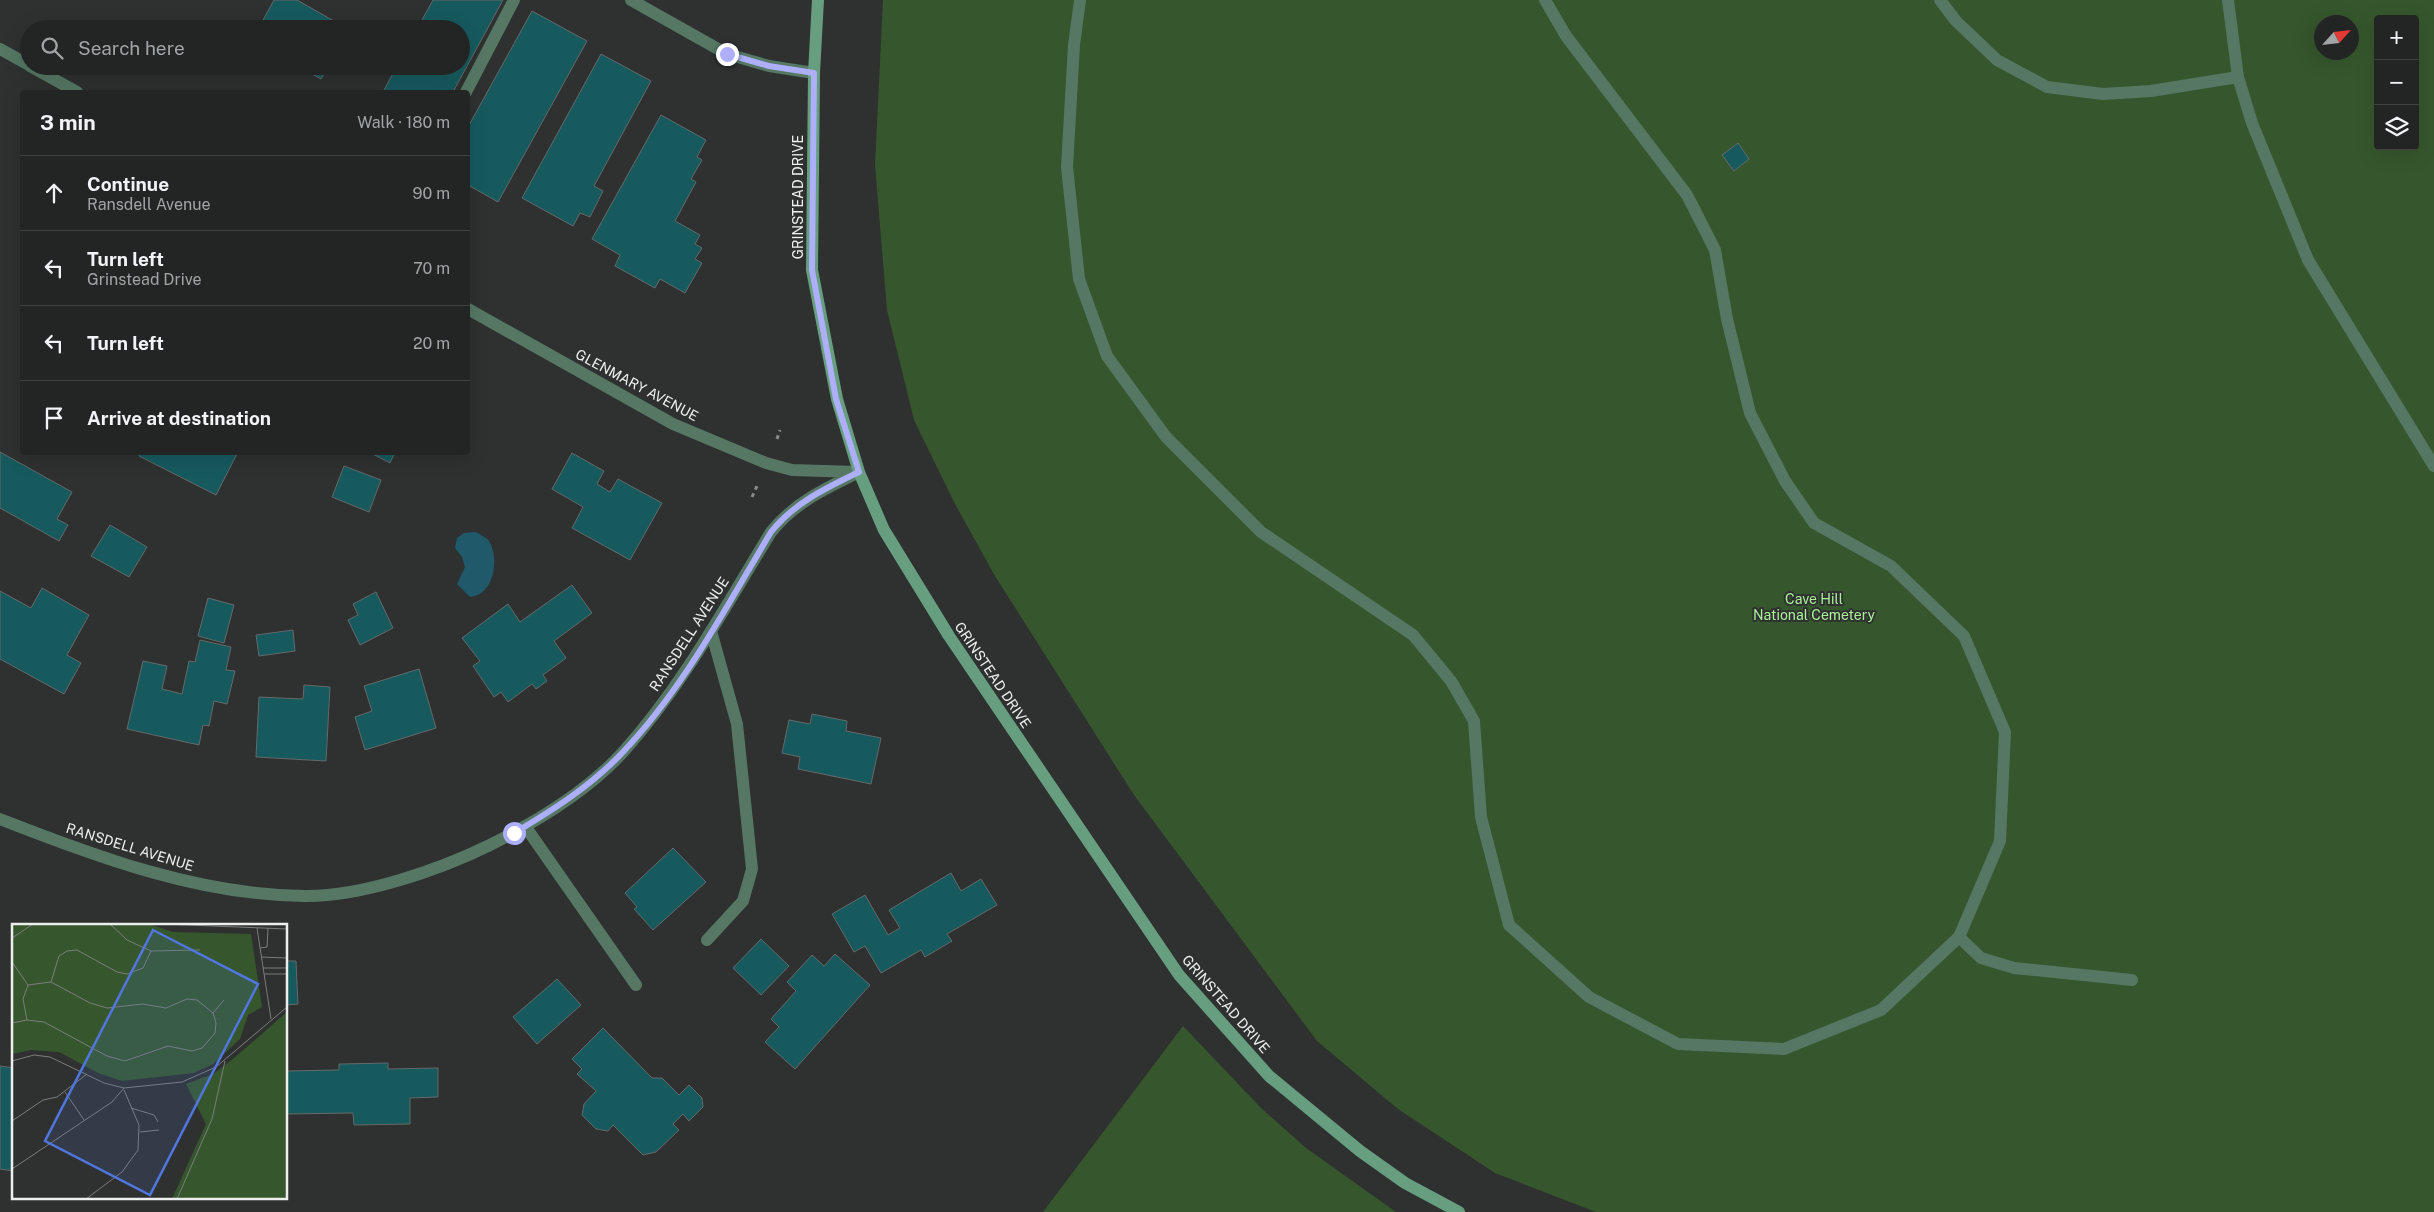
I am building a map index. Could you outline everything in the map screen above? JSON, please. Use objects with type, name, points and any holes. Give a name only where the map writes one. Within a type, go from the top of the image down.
[{"type":"main road","name":"GRINSTEAD DRIVE","points":[[818,0],[814,73],[812,270],[836,399],[859,472],[884,530],[949,636],[1179,975],[1269,1076],[1360,1151],[1405,1183],[1459,1212]]},
{"type":"street","points":[[467,90],[514,0]]},
{"type":"street","points":[[630,0],[727,54],[769,66],[814,73]]},
{"type":"street","points":[[1080,0],[1074,45],[1067,167],[1079,279],[1107,356],[1166,437],[1261,532],[1413,635],[1451,681],[1474,721],[1481,817],[1509,925],[1589,997],[1678,1044],[1784,1049],[1881,1010],[1959,937],[2000,841],[2005,732],[1964,636],[1891,566],[1814,522],[1784,481],[1750,412],[1727,319],[1715,250],[1686,195],[1566,36],[1545,0]]},
{"type":"street","points":[[1940,0],[1956,21],[1997,60],[2048,87],[2103,94],[2150,91],[2238,77]]},
{"type":"street","points":[[2228,0],[2238,77],[2252,123],[2308,260],[2434,466]]},
{"type":"street","points":[[0,50],[20,61]]},
{"type":"street","points":[[47,75],[74,90]]},
{"type":"street","name":"GLENMARY AVENUE","points":[[470,310],[673,424],[758,459],[792,470],[859,472]]},
{"type":"street","name":"RANSDELL AVENUE","points":[[0,819],[80,851],[153,873],[255,893],[307,897],[361,890],[414,876],[465,857],[554,809],[591,782],[623,752],[680,682],[771,532],[785,515],[823,489],[859,472]]},
{"type":"street","points":[[707,940],[743,901],[752,869],[737,724],[711,631]]},
{"type":"street","points":[[525,826],[636,985]]},
{"type":"street","points":[[1959,937],[1982,958],[2014,968],[2132,980]]},
{"type":"green space","name":"Cave Hill National Cemetery","points":[[883,0],[2434,0],[2434,1212],[1596,1212],[1495,1173],[1398,1109],[1317,1041],[1134,795],[995,576],[955,504],[914,420],[887,310],[875,165]]},
{"type":"green space","points":[[1183,1026],[1261,1108],[1306,1148],[1396,1212],[1043,1212]]},
{"type":"water","points":[[476,532],[489,541],[494,557],[494,566],[493,575],[485,590],[478,595],[470,597],[457,584],[465,567],[462,557],[455,548],[457,538],[464,533]]},
{"type":"building","points":[[274,0],[297,0],[332,20],[263,20]]},
{"type":"building","points":[[433,0],[503,0],[470,61],[470,20],[422,20]]},
{"type":"building","points":[[532,11],[587,41],[498,202],[470,186],[470,123]]},
{"type":"building","points":[[601,54],[651,81],[594,186],[603,191],[590,217],[580,213],[573,226],[522,198]]},
{"type":"building","points":[[314,75],[323,75],[321,79]]},
{"type":"building","points":[[392,75],[462,75],[454,90],[384,90]]},
{"type":"building","points":[[661,115],[706,140],[697,157],[702,160],[691,179],[696,182],[675,221],[700,235],[695,244],[702,248],[695,259],[702,263],[685,293],[660,279],[655,288],[615,266],[620,255],[592,239]]},
{"type":"building","points":[[1738,143],[1749,159],[1734,171],[1722,155]]},
{"type":"building","points":[[0,452],[72,492],[57,519],[68,525],[59,541],[0,508]]},
{"type":"building","points":[[572,453],[604,471],[597,484],[610,492],[618,479],[662,503],[630,560],[572,528],[583,507],[552,489]]},
{"type":"building","points":[[140,455],[236,455],[216,495]]},
{"type":"building","points":[[375,455],[394,455],[390,463]]},
{"type":"building","points":[[344,466],[381,480],[369,512],[332,497]]},
{"type":"building","points":[[110,525],[147,547],[129,577],[91,556]]},
{"type":"building","points":[[572,585],[592,613],[554,641],[566,658],[543,675],[547,681],[536,689],[532,684],[508,702],[501,692],[494,697],[473,666],[480,661],[462,638],[508,604],[520,622]]},
{"type":"building","points":[[42,588],[89,615],[67,655],[81,663],[64,694],[0,659],[0,591],[31,608]]},
{"type":"building","points":[[376,592],[393,628],[360,645],[348,620],[358,615],[353,604]]},
{"type":"building","points":[[208,598],[234,605],[224,643],[198,636]]},
{"type":"building","points":[[293,630],[295,651],[259,656],[256,635]]},
{"type":"building","points":[[200,640],[231,647],[226,670],[235,671],[227,704],[214,701],[209,726],[203,725],[199,745],[127,729],[143,661],[167,666],[162,689],[182,694],[189,661],[195,662]]},
{"type":"building","points":[[419,669],[436,728],[365,750],[355,717],[372,711],[364,686]]},
{"type":"building","points":[[304,685],[330,687],[326,761],[256,757],[259,697],[303,699]]},
{"type":"building","points":[[812,714],[847,721],[846,731],[881,738],[871,784],[798,769],[800,757],[782,753],[789,720],[810,724]]},
{"type":"building","points":[[673,848],[706,882],[653,930],[634,909],[637,907],[625,893]]},
{"type":"building","points":[[951,873],[961,891],[981,879],[997,905],[947,934],[952,941],[925,957],[921,950],[881,973],[865,946],[854,952],[832,914],[865,895],[888,935],[900,928],[889,910]]},
{"type":"building","points":[[761,939],[789,966],[761,995],[733,968]]},
{"type":"building","points":[[835,954],[870,985],[795,1069],[765,1042],[779,1027],[771,1019],[796,991],[787,982],[812,955],[824,966]]},
{"type":"building","points":[[288,961],[296,961],[298,1004],[288,1005]]},
{"type":"building","points":[[557,979],[581,1005],[537,1044],[513,1017]]},
{"type":"building","points":[[603,1028],[652,1078],[662,1078],[679,1095],[689,1085],[702,1098],[703,1107],[689,1121],[683,1114],[673,1124],[679,1130],[656,1152],[643,1155],[613,1125],[608,1131],[596,1129],[582,1115],[584,1104],[596,1091],[577,1074],[582,1069],[572,1059]]},
{"type":"building","points":[[388,1063],[388,1069],[438,1068],[438,1097],[410,1098],[410,1124],[354,1125],[353,1113],[288,1114],[288,1071],[339,1070],[339,1064]]},
{"type":"building","points":[[0,1066],[12,1068],[12,1171],[0,1169]]},
{"type":"route","points":[[514,833],[554,809],[591,782],[623,752],[680,682],[771,532],[785,515],[823,489],[859,472],[836,399],[812,270],[814,73],[769,66],[727,54]]}]
